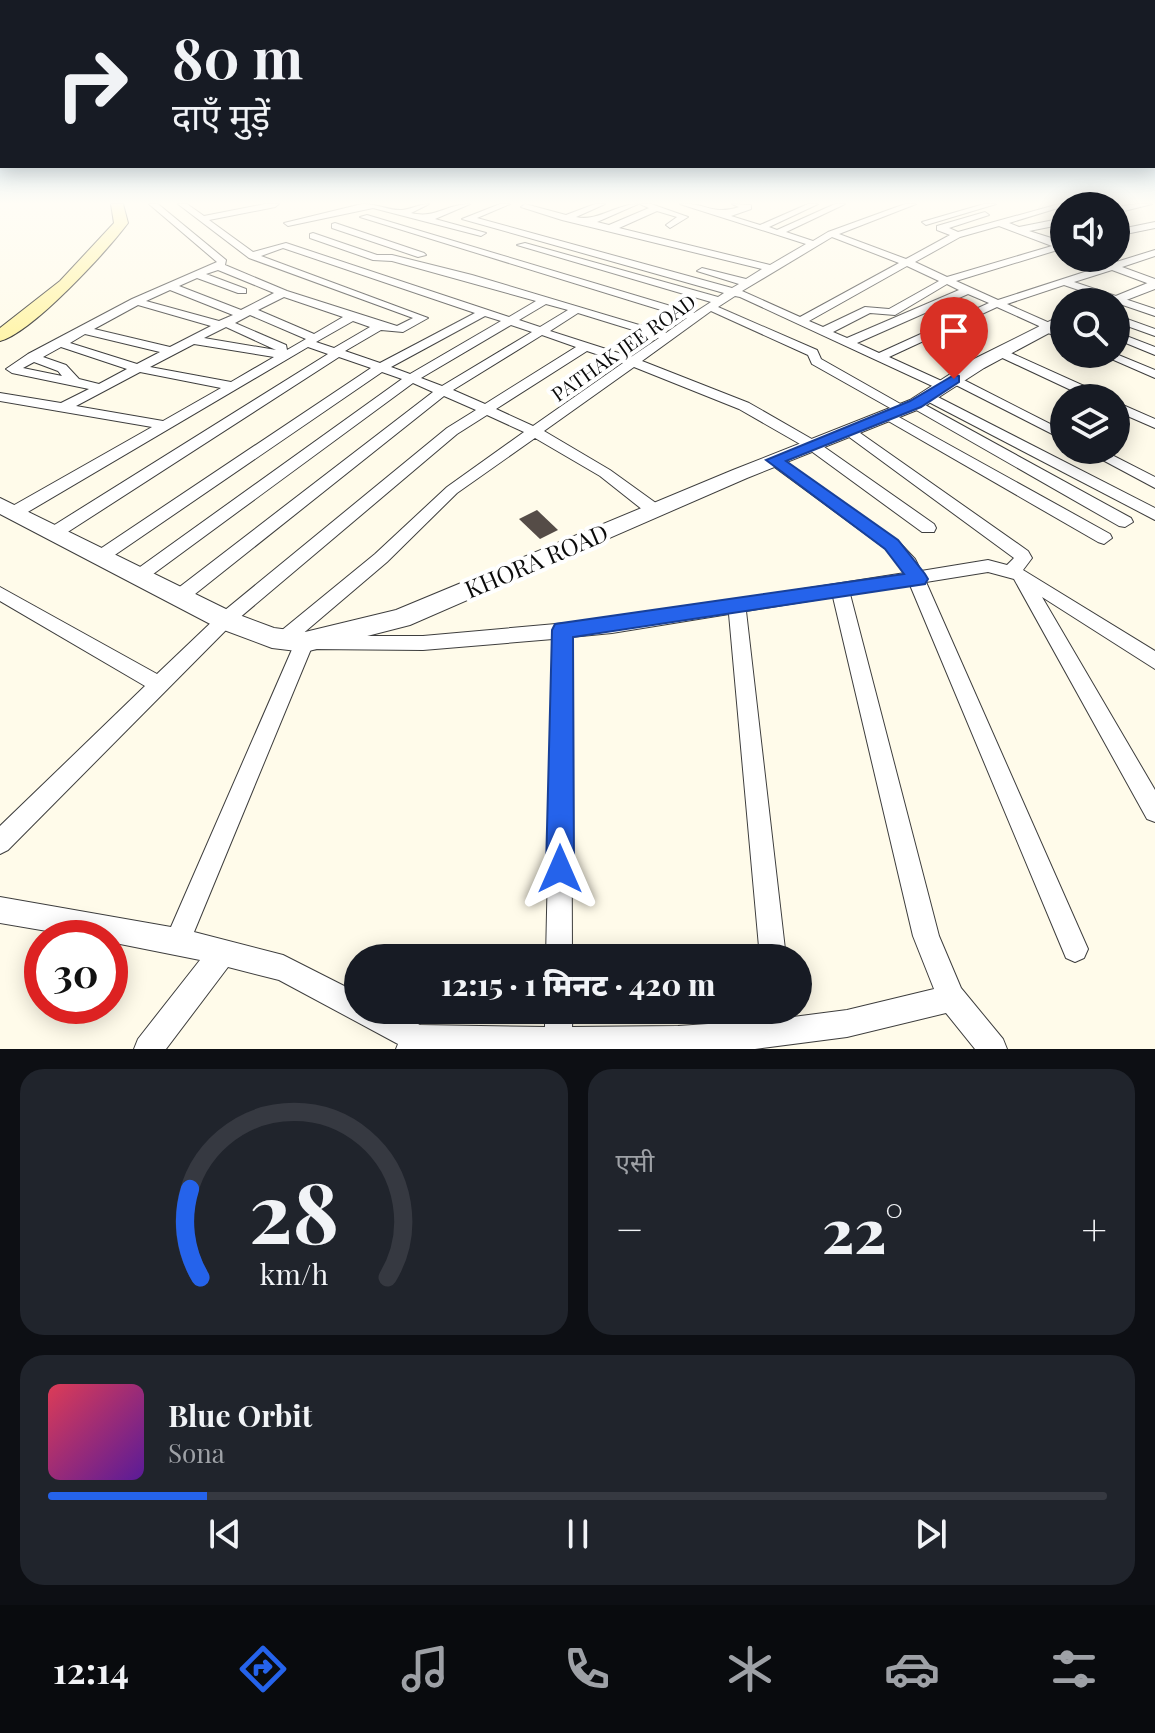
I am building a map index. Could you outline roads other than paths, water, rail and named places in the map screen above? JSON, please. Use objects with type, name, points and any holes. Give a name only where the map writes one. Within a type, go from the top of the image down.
[{"type":"main road","points":[[0,336],[50,299],[96,253]]},
{"type":"street","points":[[101,388],[12,369],[168,285],[218,266],[223,262],[212,253]]},
{"type":"street","points":[[218,266],[283,293],[379,326],[399,330],[422,317],[248,253]]},
{"type":"street","points":[[252,256],[261,253]]},
{"type":"street","points":[[308,253],[492,311],[744,406],[812,445],[928,528]]},
{"type":"street","points":[[360,253],[408,262],[518,297],[545,300],[673,334]]},
{"type":"street","points":[[419,253],[673,334]]},
{"type":"street","points":[[482,253],[697,318]]},
{"type":"street","points":[[543,253],[716,304],[813,353],[816,361],[921,398],[1050,432]]},
{"type":"street","points":[[594,253],[735,292],[880,357],[921,398],[1104,538]]},
{"type":"street","points":[[637,253],[660,259]]},
{"type":"street","points":[[710,253],[770,268]]},
{"type":"street","name":"PATHAK JEE ROAD","points":[[294,641],[452,490],[716,304],[798,253]]},
{"type":"street","points":[[881,253],[1050,325]]},
{"type":"street","points":[[803,320],[926,253]]},
{"type":"street","points":[[825,331],[869,309],[891,313],[947,280],[1038,253]]},
{"type":"street","points":[[1130,260],[1155,253]]},
{"type":"street","points":[[689,267],[748,283]]},
{"type":"street","points":[[880,357],[998,303],[1091,272]]},
{"type":"street","points":[[1127,272],[1155,283]]},
{"type":"street","points":[[197,274],[242,291]]},
{"type":"street","points":[[1061,281],[1080,288]]},
{"type":"street","points":[[1130,293],[1155,283]]},
{"type":"street","points":[[168,285],[244,312],[535,431],[606,473],[654,510]]},
{"type":"street","points":[[849,342],[968,290]]},
{"type":"street","points":[[66,406],[283,293]]},
{"type":"street","points":[[139,576],[409,380],[545,300]]},
{"type":"street","points":[[136,301],[222,323],[289,354]]},
{"type":"street","points":[[1130,305],[1155,313]]},
{"type":"street","points":[[179,597],[441,392],[576,310]]},
{"type":"street","points":[[100,557],[380,368],[492,311]]},
{"type":"street","points":[[7,509],[165,425],[352,317]]},
{"type":"street","points":[[1130,323],[1155,333]]},
{"type":"street","points":[[54,533],[379,326]]},
{"type":"street","name":"KHORA ROAD","points":[[294,641],[401,618],[848,431],[921,398],[1000,352],[1050,329]]},
{"type":"street","points":[[82,330],[170,351]]},
{"type":"street","points":[[192,340],[289,354]]},
{"type":"street","points":[[1130,341],[1155,351]]},
{"type":"street","points":[[59,343],[136,368],[233,386]]},
{"type":"street","points":[[0,842],[225,620],[452,431],[586,346]]},
{"type":"street","points":[[1000,352],[1069,384]]},
{"type":"street","points":[[32,357],[62,368],[75,383]]},
{"type":"street","points":[[1130,364],[1155,374]]},
{"type":"street","points":[[0,397],[165,425]]},
{"type":"street","points":[[921,398],[1155,515]]},
{"type":"street","points":[[921,398],[1125,522]]},
{"type":"street","points":[[1130,412],[1155,424]]},
{"type":"street","points":[[848,431],[1022,555],[1024,558],[1016,574]]},
{"type":"street","points":[[774,460],[892,545],[918,579],[1075,949]]},
{"type":"street","points":[[1118,464],[1155,483]]},
{"type":"street","points":[[7,509],[225,620],[294,641],[423,643],[562,630],[737,607],[988,566],[1016,574],[1155,661]]},
{"type":"street","points":[[1016,574],[1155,811]]},
{"type":"street","points":[[840,591],[926,936],[951,998],[993,1049]]},
{"type":"street","points":[[0,593],[159,685]]},
{"type":"street","points":[[737,607],[772,944]]},
{"type":"street","points":[[559,944],[562,630]]},
{"type":"street","points":[[178,941],[294,641]]},
{"type":"street","points":[[0,910],[178,941],[223,952],[283,968],[344,1000]]},
{"type":"street","points":[[148,1049],[223,952]]},
{"type":"street","points":[[812,1024],[832,1026],[951,998]]},
{"type":"street","points":[[383,1024],[417,1046],[723,1036],[766,1024]]},
{"type":"street","points":[[558,1041],[559,1024]]}]
